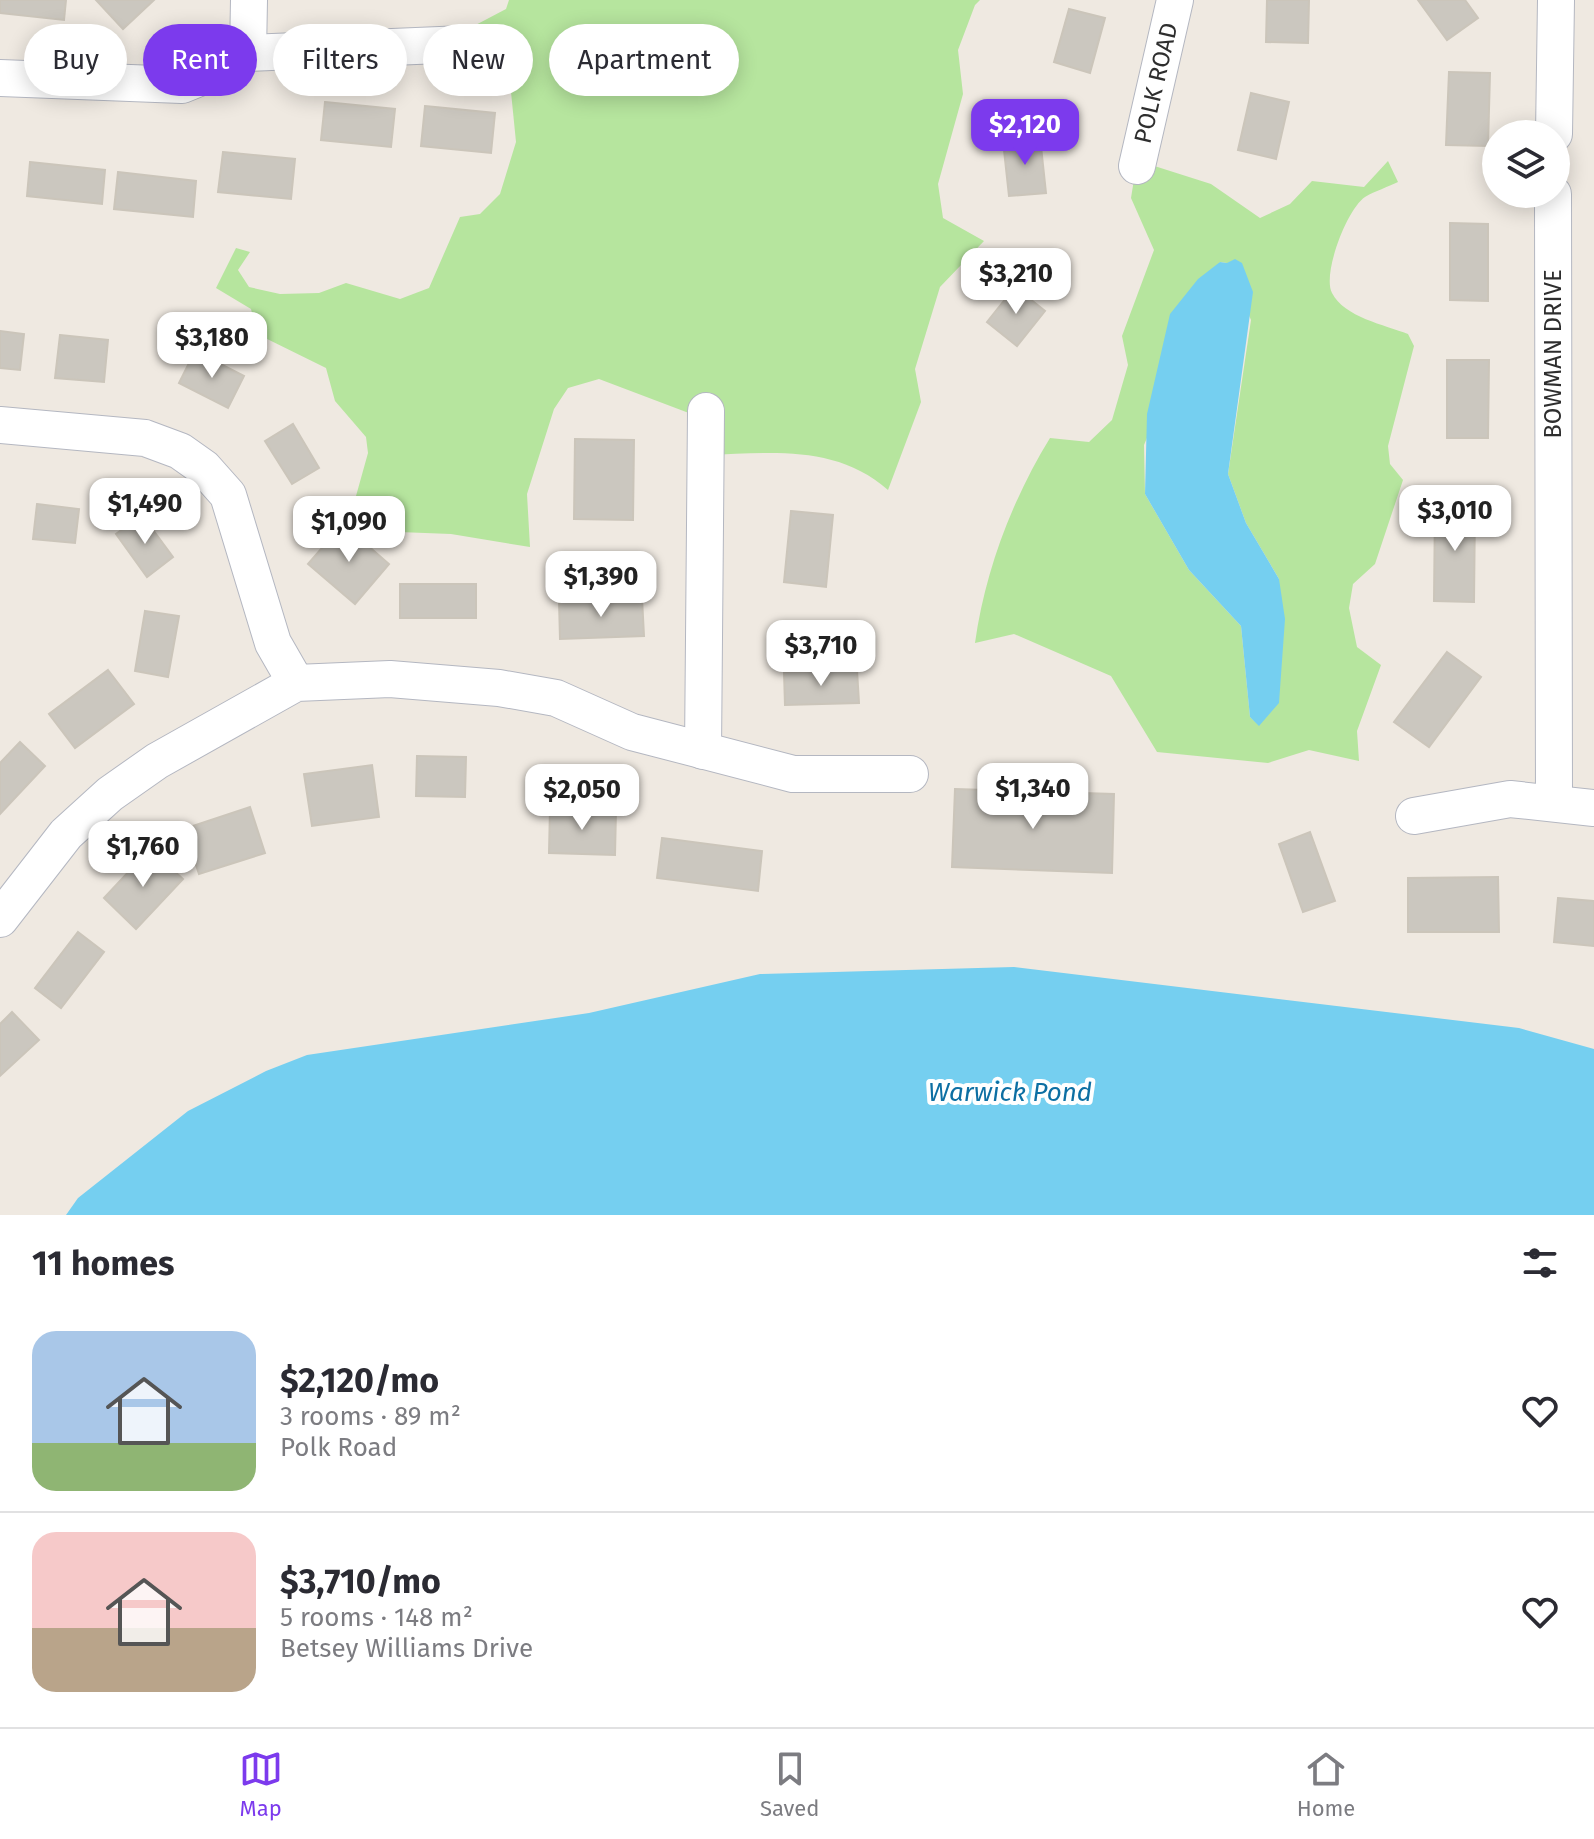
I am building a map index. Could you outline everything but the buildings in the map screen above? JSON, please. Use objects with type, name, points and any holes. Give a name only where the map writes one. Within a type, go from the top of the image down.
[{"type":"street","points":[[249,0],[249,24]]},
{"type":"street","name":"POLK ROAD","points":[[1137,166],[1175,0]]},
{"type":"street","points":[[1554,120],[1556,0]]},
{"type":"street","points":[[257,53],[423,46]]},
{"type":"street","points":[[0,78],[143,84]]},
{"type":"street","name":"BOWMAN DRIVE","points":[[1553,208],[1554,802]]},
{"type":"street","points":[[703,751],[706,411]]},
{"type":"street","points":[[0,425],[145,438],[180,451],[204,468],[228,495],[273,643],[296,683]]},
{"type":"street","points":[[0,919],[66,834],[110,794],[157,761],[296,683],[390,679],[499,688],[556,698],[632,732],[793,774],[910,774]]},
{"type":"street","points":[[1414,816],[1510,799],[1594,808]]},
{"type":"green space","points":[[509,0],[980,0],[975,5],[958,50],[963,94],[938,184],[943,218],[984,241],[940,287],[915,369],[921,402],[888,490],[868,475],[825,458],[779,453],[707,455],[702,418],[599,379],[568,388],[554,409],[527,494],[530,547],[451,534],[399,532],[393,522],[356,496],[368,453],[366,437],[335,401],[326,368],[257,334],[251,309],[216,288],[236,248],[250,252],[238,270],[249,287],[280,294],[319,293],[346,283],[400,299],[429,288],[460,217],[480,214],[500,194],[516,142],[511,96],[533,96],[533,24],[478,24],[506,9]]},
{"type":"green space","points":[[1388,161],[1398,182],[1365,197],[1351,214],[1333,257],[1330,272],[1332,293],[1355,314],[1408,334],[1414,346],[1388,446],[1390,464],[1403,480],[1375,564],[1353,584],[1349,608],[1357,647],[1381,665],[1357,731],[1359,761],[1309,750],[1268,763],[1157,752],[1111,676],[1014,634],[975,643],[986,589],[1002,537],[1024,486],[1050,438],[1089,442],[1112,420],[1128,365],[1122,336],[1154,250],[1131,198],[1136,167],[1145,163],[1211,184],[1260,218],[1290,204],[1312,181],[1364,187]],"holes":[[[1220,262],[1227,263],[1251,320],[1228,474],[1246,523],[1279,579],[1259,725],[1250,717],[1241,626],[1189,570],[1145,494],[1144,445]]]},
{"type":"water","points":[[1235,259],[1242,263],[1253,292],[1228,474],[1246,523],[1279,579],[1285,619],[1279,703],[1259,726],[1250,717],[1241,626],[1189,570],[1145,494],[1147,414],[1170,314],[1198,279],[1220,262]]},
{"type":"water","name":"Warwick Pond","points":[[1014,967],[1519,1028],[1594,1049],[1594,1215],[66,1215],[78,1198],[188,1111],[266,1071],[307,1055],[589,1013],[760,974]]}]
